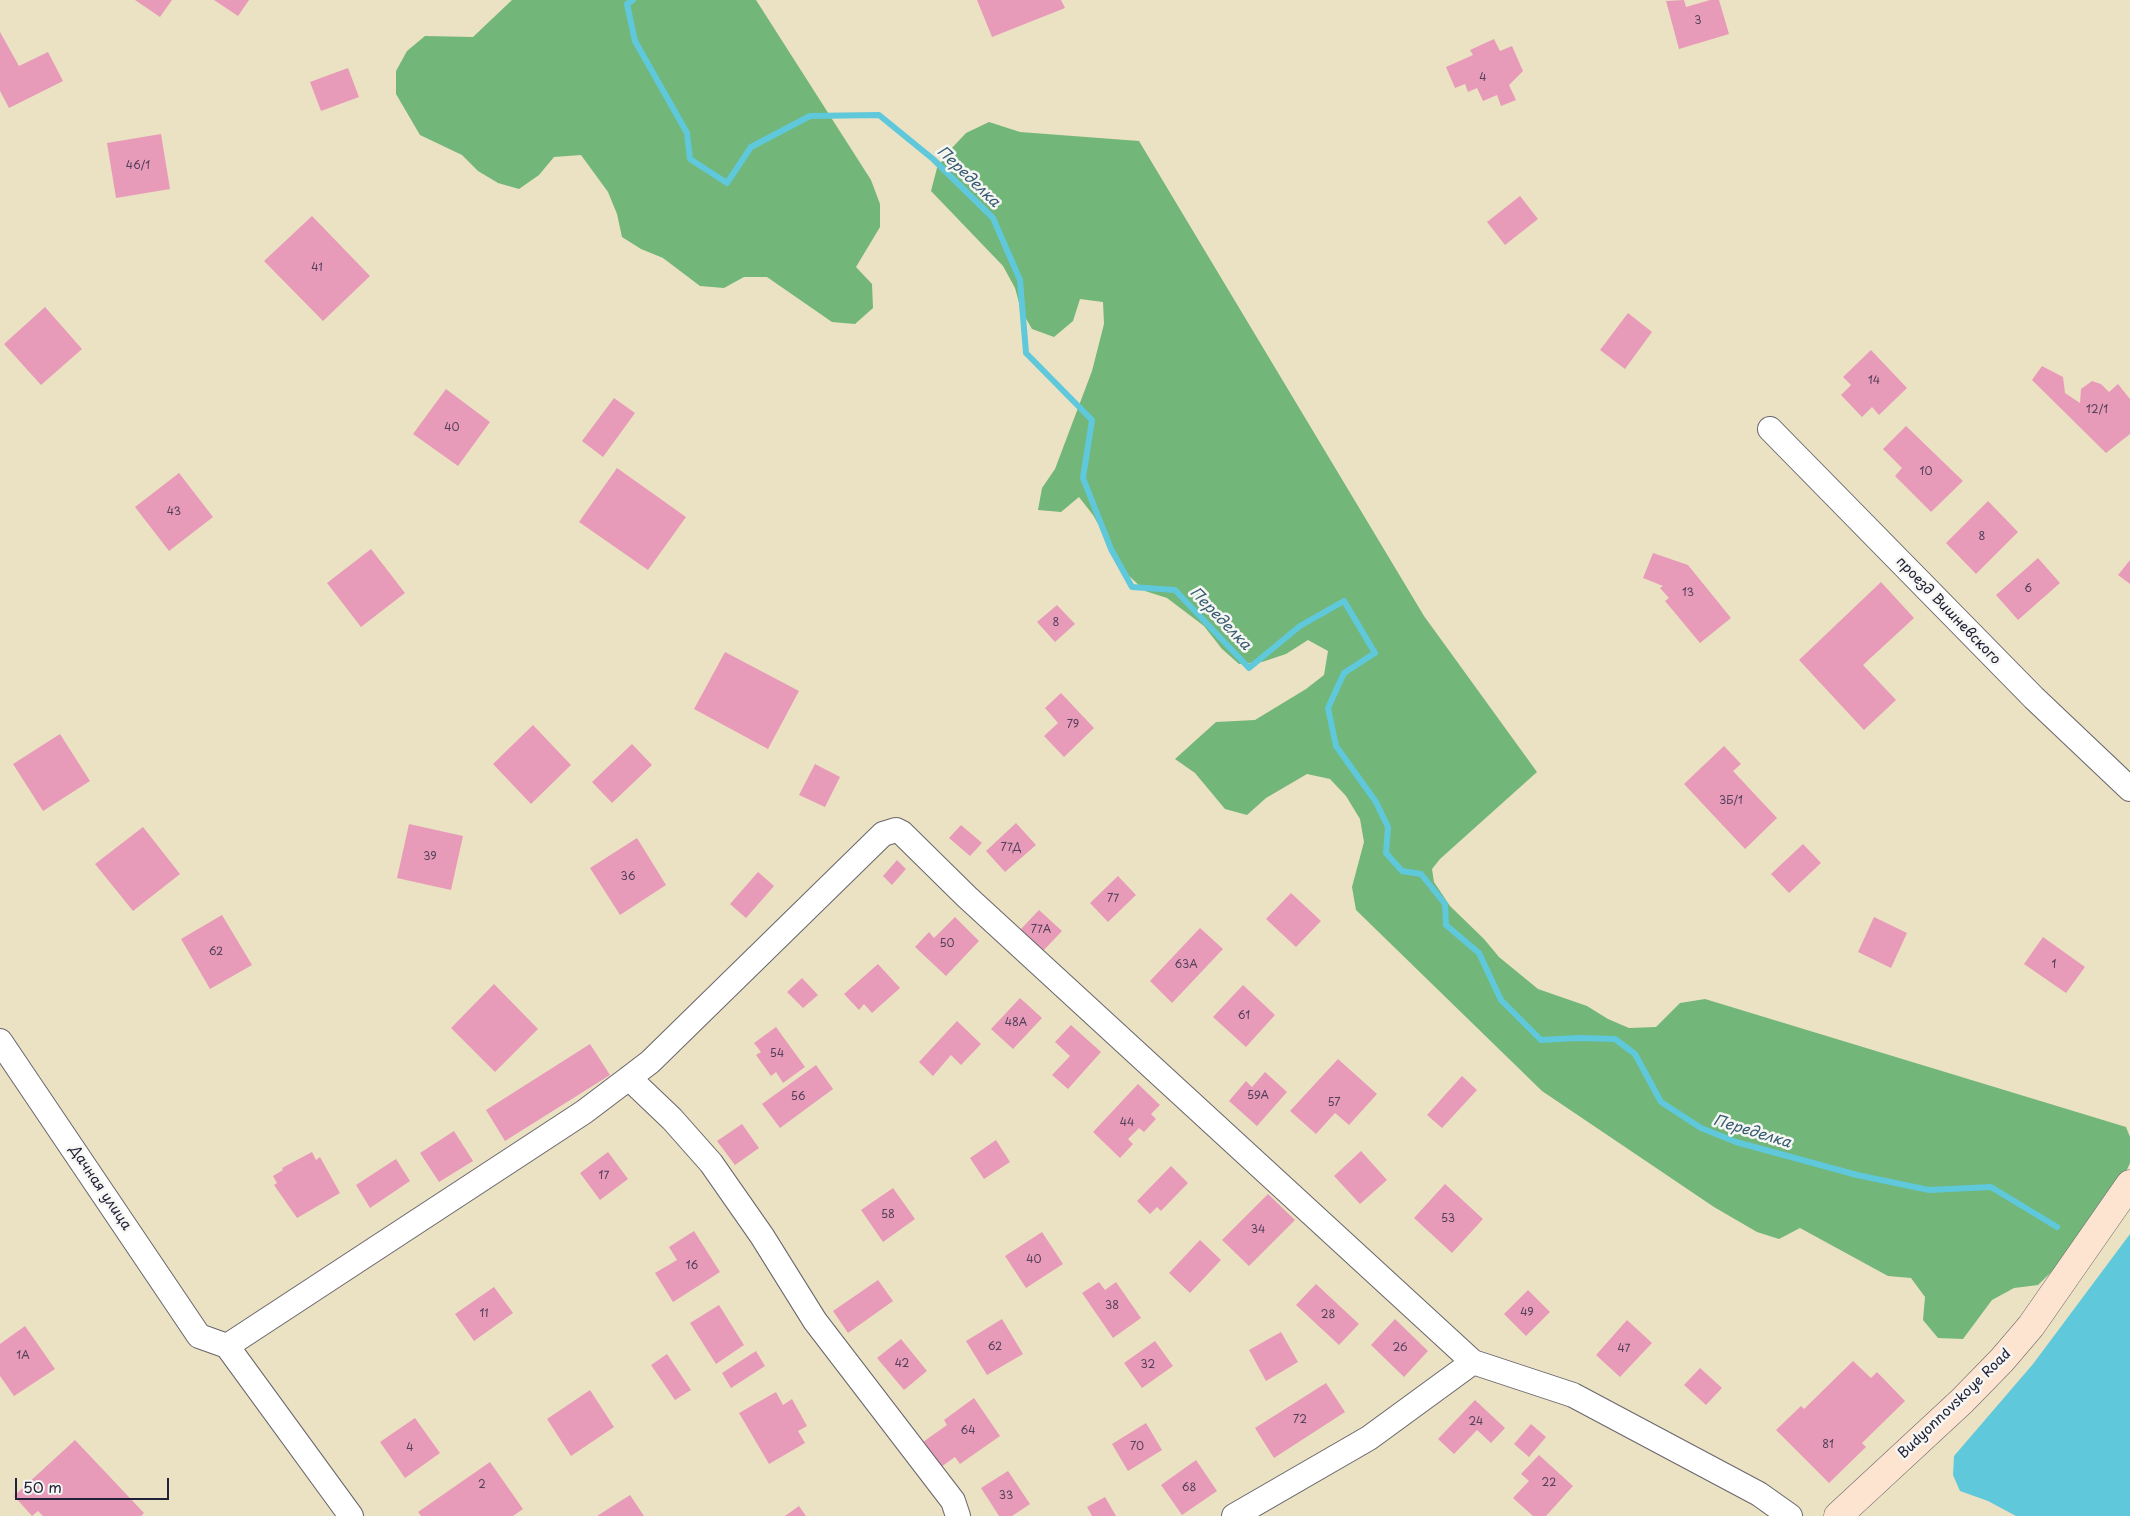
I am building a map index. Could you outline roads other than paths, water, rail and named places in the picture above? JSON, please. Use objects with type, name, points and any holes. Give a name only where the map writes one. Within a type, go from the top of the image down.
[{"type":"main road","name":"Budyonnovskoye Road","points":[[1838,1516],[2002,1360],[2031,1326],[2130,1184]]},
{"type":"street","name":"проезд Вишневского","points":[[1770,429],[2034,698],[2130,789]]},
{"type":"street","points":[[351,1516],[227,1346],[584,1112],[650,1062],[883,834],[896,830],[902,833],[966,897],[1473,1362],[1573,1395],[1759,1494],[1790,1516]]},
{"type":"street","name":"Дачная улица","points":[[0,1041],[199,1336],[227,1346]]},
{"type":"street","points":[[629,1078],[672,1119],[711,1163],[762,1236],[814,1321],[942,1485],[953,1501],[958,1516]]},
{"type":"street","points":[[1234,1516],[1369,1438],[1473,1362]]},
{"type":"water","points":[[2130,1234],[2130,1516],[2016,1516],[1988,1501],[1960,1491],[1953,1475],[1954,1456],[2033,1364]]},
{"type":"waterway","name":"Переделка","points":[[633,0],[627,4],[635,41],[687,133],[690,159],[727,183],[751,147],[810,116],[879,115],[933,159],[993,218],[1020,280],[1026,353],[1092,420],[1083,478],[1111,549],[1132,587],[1175,590],[1249,668],[1300,626],[1344,601],[1375,653],[1344,673],[1328,708],[1336,746],[1376,802],[1388,827],[1386,853],[1402,871],[1421,874],[1445,904],[1446,925],[1479,953],[1501,1000],[1541,1040],[1615,1039],[1635,1054],[1661,1102],[1701,1128],[1736,1142],[1857,1175],[1929,1190],[1991,1187],[2057,1227]]}]
